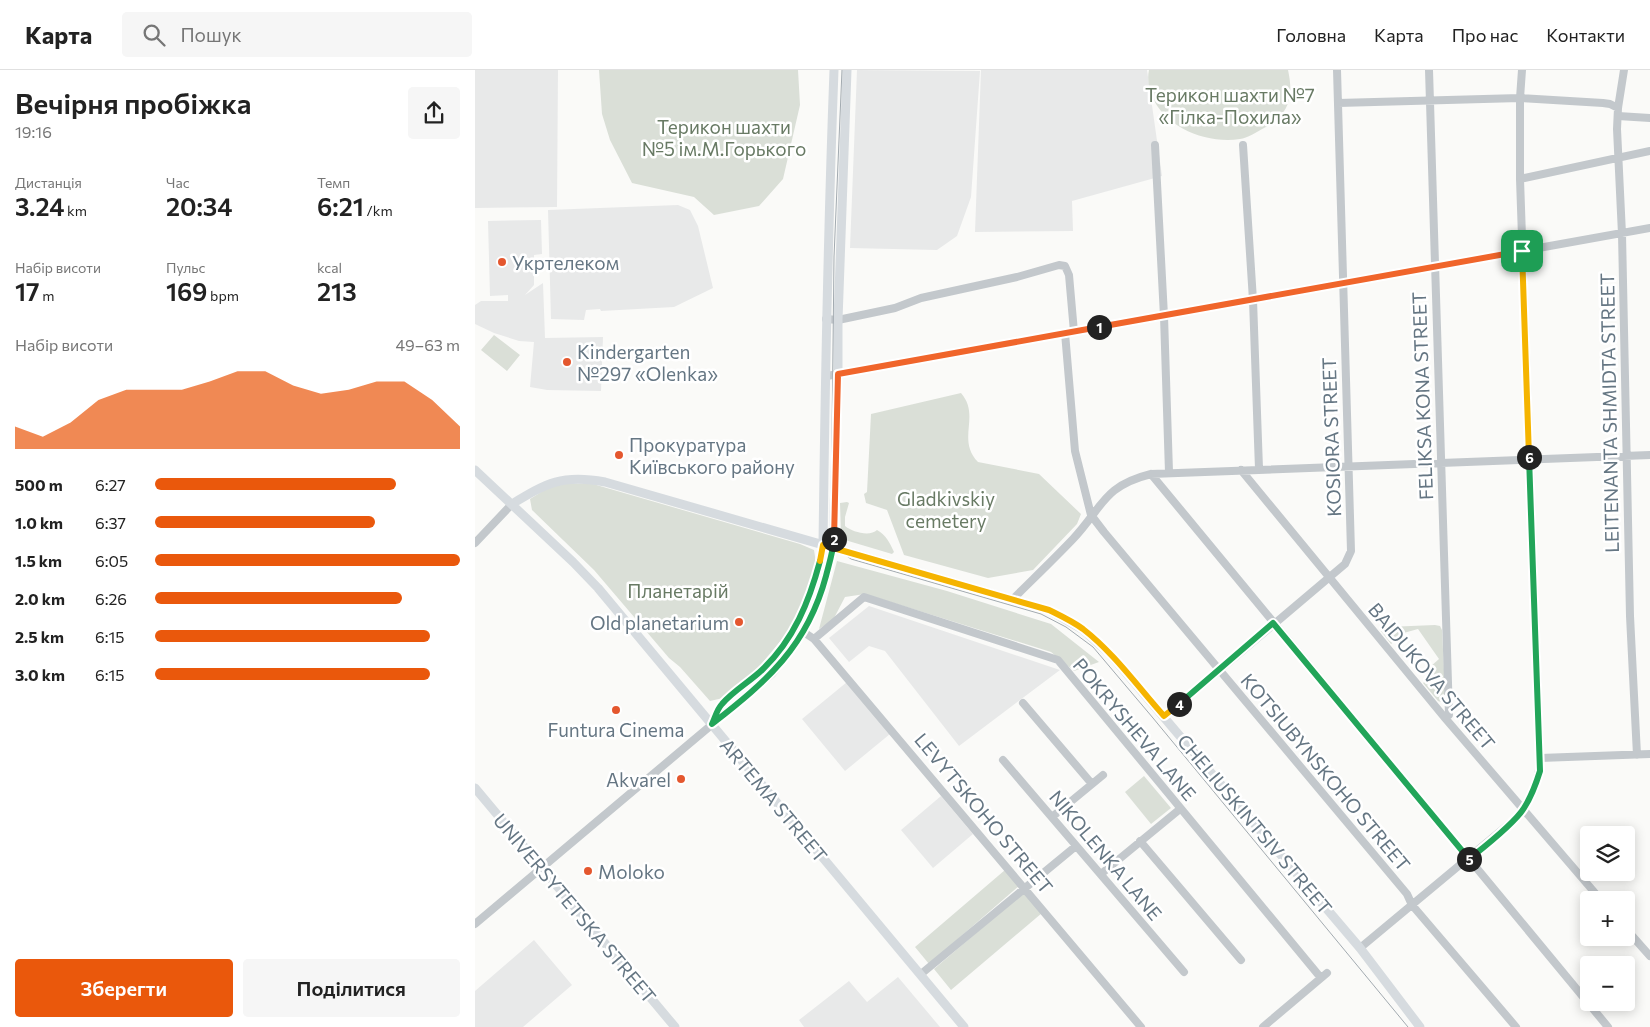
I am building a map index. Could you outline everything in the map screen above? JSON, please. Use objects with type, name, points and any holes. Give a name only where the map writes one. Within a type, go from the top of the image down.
[{"type":"main road","points":[[823,545],[827,376],[826,319],[834,70]]},
{"type":"main road","points":[[833,548],[838,320],[847,70]]},
{"type":"main road","name":"ARTEMA STREET","points":[[475,470],[586,575],[964,1027]]},
{"type":"main road","name":"CHELIUSKINTSIV STREET","points":[[512,504],[553,482],[575,478],[605,482],[1013,599],[1049,610],[1068,619],[1111,655],[1164,716],[1360,948],[1419,1027]]},
{"type":"main road","name":"UNIVERSYTETSKA STREET","points":[[475,788],[675,1027]]},
{"type":"street","name":"KOSIORA STREET","points":[[1164,716],[1345,564],[1351,552],[1337,70]]},
{"type":"street","name":"FELIKSA KONA STREET","points":[[1429,70],[1449,715],[1445,718]]},
{"type":"street","points":[[1360,948],[1515,819],[1524,808],[1537,783],[1540,771],[1520,179],[1522,70]]},
{"type":"street","name":"LEITENANTA SHMIDTA STREET","points":[[1624,70],[1618,112],[1618,158],[1622,234],[1626,456],[1637,755]]},
{"type":"street","points":[[1338,103],[1520,98],[1610,104],[1618,112],[1650,118]]},
{"type":"street","points":[[1243,145],[1253,300],[1259,469]]},
{"type":"street","points":[[1155,146],[1164,316],[1169,472]]},
{"type":"street","points":[[1520,179],[1650,151]]},
{"type":"street","points":[[827,376],[1650,228]]},
{"type":"street","points":[[826,319],[838,320],[895,308],[921,298],[1017,277],[1059,265],[1065,266],[1069,275],[1069,333],[1075,451],[1091,515]]},
{"type":"street","points":[[1013,599],[1075,536],[1110,493],[1125,483],[1151,474],[1650,455]]},
{"type":"street","name":"BAIDUKOVA STREET","points":[[1241,470],[1445,718],[1593,891]]},
{"type":"street","points":[[1151,474],[1608,1027]]},
{"type":"street","points":[[475,543],[512,504]]},
{"type":"street","name":"KOTSIUBYNSKOHO STREET","points":[[1091,515],[1407,894],[1412,905],[1516,1027]]},
{"type":"street","points":[[712,724],[721,705],[763,669],[781,649],[796,627],[814,584],[823,545]]},
{"type":"street","points":[[475,924],[772,674],[804,632],[820,596],[833,548]]},
{"type":"street","name":"POKRYSHEVA LANE","points":[[815,638],[864,597],[1057,660],[1321,978]]},
{"type":"street","name":"LEVYTSKOHO STREET","points":[[796,627],[815,638],[1141,1027]]},
{"type":"street","points":[[1023,702],[1091,784]]},
{"type":"street","points":[[1540,758],[1650,754]]},
{"type":"street","name":"NIKOLENKA LANE","points":[[1003,760],[1184,972]]},
{"type":"street","points":[[1052,816],[1103,775]]},
{"type":"street","points":[[1101,874],[1180,808]]},
{"type":"street","points":[[1140,841],[1241,960]]},
{"type":"street","points":[[921,974],[1076,846]]},
{"type":"street","points":[[1635,939],[1650,956]]},
{"type":"street","points":[[1263,1027],[1327,973]]},
{"type":"shaded area","points":[[475,70],[558,70],[557,207],[475,208]]},
{"type":"shaded area","points":[[857,70],[980,71],[971,197],[957,236],[937,250],[850,248]]},
{"type":"shaded area","points":[[981,70],[1147,70],[1162,176],[1072,201],[1073,231],[975,232]]},
{"type":"shaded area","points":[[678,205],[690,210],[698,226],[713,288],[674,307],[601,311],[600,309],[586,310],[584,320],[551,319],[548,210]]},
{"type":"shaded area","points":[[541,220],[542,254],[534,255],[534,285],[525,295],[543,283],[545,338],[603,337],[601,391],[547,390],[530,387],[534,342],[519,341],[494,333],[475,324],[475,305],[481,301],[508,301],[508,295],[490,296],[488,221]]},
{"type":"shaded area","points":[[869,606],[1060,670],[959,746],[885,651],[869,646],[849,662],[829,638]]},
{"type":"shaded area","points":[[847,682],[890,734],[845,771],[802,719]]},
{"type":"shaded area","points":[[941,796],[973,834],[933,868],[901,830]]},
{"type":"shaded area","points":[[534,940],[572,985],[523,1027],[475,1027],[475,991]]},
{"type":"shaded area","points":[[898,977],[940,1027],[804,1027],[799,1020],[849,981],[867,1002]]},
{"type":"green space","name":"Терикон шахти №5 ім.М.Горького","points":[[599,70],[798,70],[800,105],[783,179],[759,206],[714,215],[694,197],[632,183],[610,140],[602,114]]},
{"type":"green space","name":"Терикон шахти №7 «Гілка-Похила»","points":[[1149,70],[1288,70],[1290,97],[1288,104],[1279,117],[1249,136],[1240,139],[1214,139],[1189,131],[1167,117],[1158,107],[1152,96],[1148,77]]},
{"type":"green space","points":[[494,335],[520,355],[507,371],[481,350]]},
{"type":"green space","name":"Gladkivskiy cemetery","points":[[961,393],[967,402],[969,410],[969,445],[978,462],[1039,474],[1081,514],[1077,524],[1033,570],[988,578],[904,555],[887,510],[866,503],[864,494],[867,492],[871,414]]},
{"type":"green space","name":"Планетарій","points":[[559,483],[593,484],[800,544],[814,550],[816,563],[810,583],[796,618],[788,632],[753,674],[723,698],[710,701],[680,667],[669,658],[594,570],[532,510],[530,499]]},
{"type":"green space","points":[[840,503],[849,503],[845,517],[845,526],[861,533],[870,533],[877,530],[889,542],[894,552],[892,554],[845,540],[841,535]]},
{"type":"green space","points":[[837,561],[947,591],[1051,624],[1099,662],[1074,671],[1051,652],[865,594],[845,597],[833,620],[819,629]]},
{"type":"green space","points":[[1440,626],[1442,630],[1445,699],[1441,702],[1423,683],[1434,674],[1430,667],[1439,659],[1418,629],[1400,634],[1403,638],[1397,643],[1395,641],[1391,644],[1381,631],[1387,627]]},
{"type":"green space","points":[[1144,776],[1171,808],[1151,824],[1125,792]]},
{"type":"green space","points":[[1005,870],[1019,886],[929,964],[915,947]]},
{"type":"green space","points":[[1024,892],[1042,913],[951,990],[934,969]]},
{"type":"tram line","points":[[842,70],[834,257],[831,525],[837,545],[851,559],[1041,614],[1066,627],[1093,647],[1408,1027]]},
{"type":"place","name":"Укртелеком","points":[[502,262]]},
{"type":"place","name":"Kindergarten №297 «Olenka»","points":[[567,362]]},
{"type":"place","name":"Прокуратура Київського району","points":[[619,455]]},
{"type":"place","name":"Old planetarium","points":[[739,622]]},
{"type":"place","name":"Funtura Cinema","points":[[616,710]]},
{"type":"place","name":"Akvarel","points":[[681,779]]},
{"type":"place","name":"Moloko","points":[[588,871]]},
{"type":"route","points":[[1522,251],[838,374],[834,541],[833,548],[829,564],[820,596],[804,632],[786,658],[764,682],[712,724],[721,705],[763,669],[788,640],[803,612],[814,584],[823,545],[833,548],[903,568],[1013,599],[1049,610],[1068,619],[1111,655],[1164,716],[1273,623],[1469,859],[1515,819],[1524,808],[1537,783],[1540,771],[1522,251]]}]
